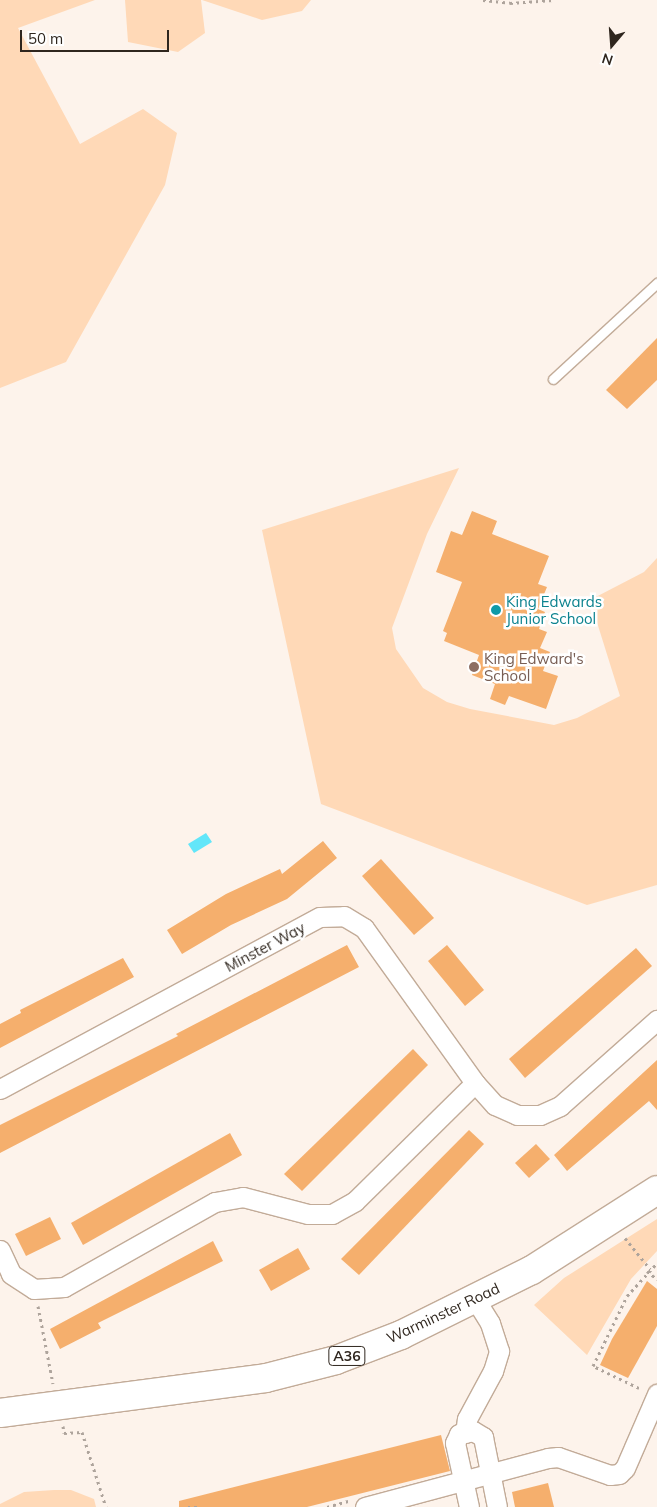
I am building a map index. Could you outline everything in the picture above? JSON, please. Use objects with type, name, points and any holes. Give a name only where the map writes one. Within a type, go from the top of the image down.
[{"type":"highway","name":"Warminster Road","points":[[0,1413],[283,1373],[336,1360],[401,1335],[532,1270],[657,1190]]},
{"type":"street","name":"Minster Way","points":[[0,1089],[320,917],[344,916],[364,928],[475,1083],[495,1105],[517,1116],[540,1115],[560,1106],[657,1020]]},
{"type":"street","points":[[0,1250],[11,1274],[34,1289],[64,1287],[215,1202],[242,1197],[308,1214],[332,1214],[355,1201],[475,1083]]},
{"type":"street","points":[[465,1433],[467,1419],[493,1371],[499,1351],[490,1322],[476,1299]]},
{"type":"street","points":[[365,1507],[558,1457],[610,1475],[619,1474],[625,1468],[656,1395]]},
{"type":"street","points":[[470,1507],[455,1443],[459,1434],[478,1432],[483,1437],[497,1507]]},
{"type":"lane","points":[[553,378],[657,283]]},
{"type":"path","points":[[483,0],[510,3],[553,0]]},
{"type":"path","points":[[628,1241],[648,1270],[657,1279]]},
{"type":"path","points":[[656,1395],[593,1366],[627,1296],[648,1270],[657,1263]]},
{"type":"path","points":[[34,1289],[58,1405]]},
{"type":"path","points":[[72,1432],[82,1432],[107,1506]]},
{"type":"path","points":[[188,1507],[199,1507]]},
{"type":"shaded area","points":[[0,0],[95,0],[18,28],[80,144],[143,109],[177,133],[165,185],[66,362],[0,388]]},
{"type":"shaded area","points":[[125,0],[201,0],[205,33],[178,52],[128,42]]},
{"type":"shaded area","points":[[202,0],[311,0],[302,11],[262,20]]},
{"type":"shaded area","points":[[459,468],[427,534],[392,628],[396,649],[423,688],[447,702],[470,709],[554,725],[577,718],[620,696],[590,600],[644,572],[657,558],[657,885],[587,905],[321,804],[262,530]]},
{"type":"shaded area","points":[[657,1219],[657,1251],[631,1279],[587,1355],[534,1305],[564,1278]]},
{"type":"shaded area","points":[[71,1490],[94,1499],[96,1507],[0,1507],[0,1504],[24,1492]]},
{"type":"water","points":[[206,833],[212,842],[194,853],[188,844]]},
{"type":"building","points":[[657,338],[657,380],[627,409],[606,390]]},
{"type":"building","name":"King Edwards Junior School","points":[[472,511],[497,521],[492,534],[549,556],[538,584],[547,587],[538,609],[545,612],[539,629],[547,632],[540,648],[550,652],[543,671],[558,676],[546,709],[509,696],[505,705],[490,699],[495,684],[472,675],[479,655],[444,641],[447,633],[443,631],[462,582],[436,572],[451,531],[462,535]]},
{"type":"building","points":[[323,841],[337,858],[287,899],[231,925],[182,954],[167,930],[226,894],[280,869],[282,874]]},
{"type":"building","points":[[381,859],[434,918],[414,935],[362,876]]},
{"type":"building","points":[[347,945],[359,967],[0,1153],[0,1125],[178,1036],[176,1034]]},
{"type":"building","points":[[447,945],[484,990],[465,1006],[428,961]]},
{"type":"building","points":[[636,948],[652,966],[525,1078],[509,1059]]},
{"type":"building","points":[[123,958],[134,977],[0,1048],[0,1024],[21,1013],[20,1010]]},
{"type":"building","points":[[413,1049],[428,1065],[302,1191],[284,1174]]},
{"type":"building","points":[[657,1060],[657,1110],[649,1101],[567,1171],[554,1155]]},
{"type":"building","points":[[469,1130],[484,1144],[359,1275],[341,1259]]},
{"type":"building","points":[[230,1133],[242,1155],[83,1245],[71,1223]]},
{"type":"building","points":[[536,1144],[550,1159],[529,1178],[515,1163]]},
{"type":"building","points":[[50,1217],[61,1239],[26,1256],[15,1234]]},
{"type":"building","points":[[213,1241],[223,1261],[98,1323],[101,1328],[60,1349],[50,1329]]},
{"type":"building","points":[[298,1248],[310,1269],[271,1291],[259,1270]]},
{"type":"building","points":[[647,1281],[657,1289],[657,1326],[628,1378],[600,1365],[612,1339]]},
{"type":"building","points":[[441,1435],[450,1471],[307,1507],[179,1507],[179,1501]]},
{"type":"building","points":[[548,1483],[554,1507],[515,1507],[512,1492]]},
{"type":"place","name":"King Edwards Junior School","points":[[496,610]]},
{"type":"place","name":"King Edward's School","points":[[474,667]]}]
